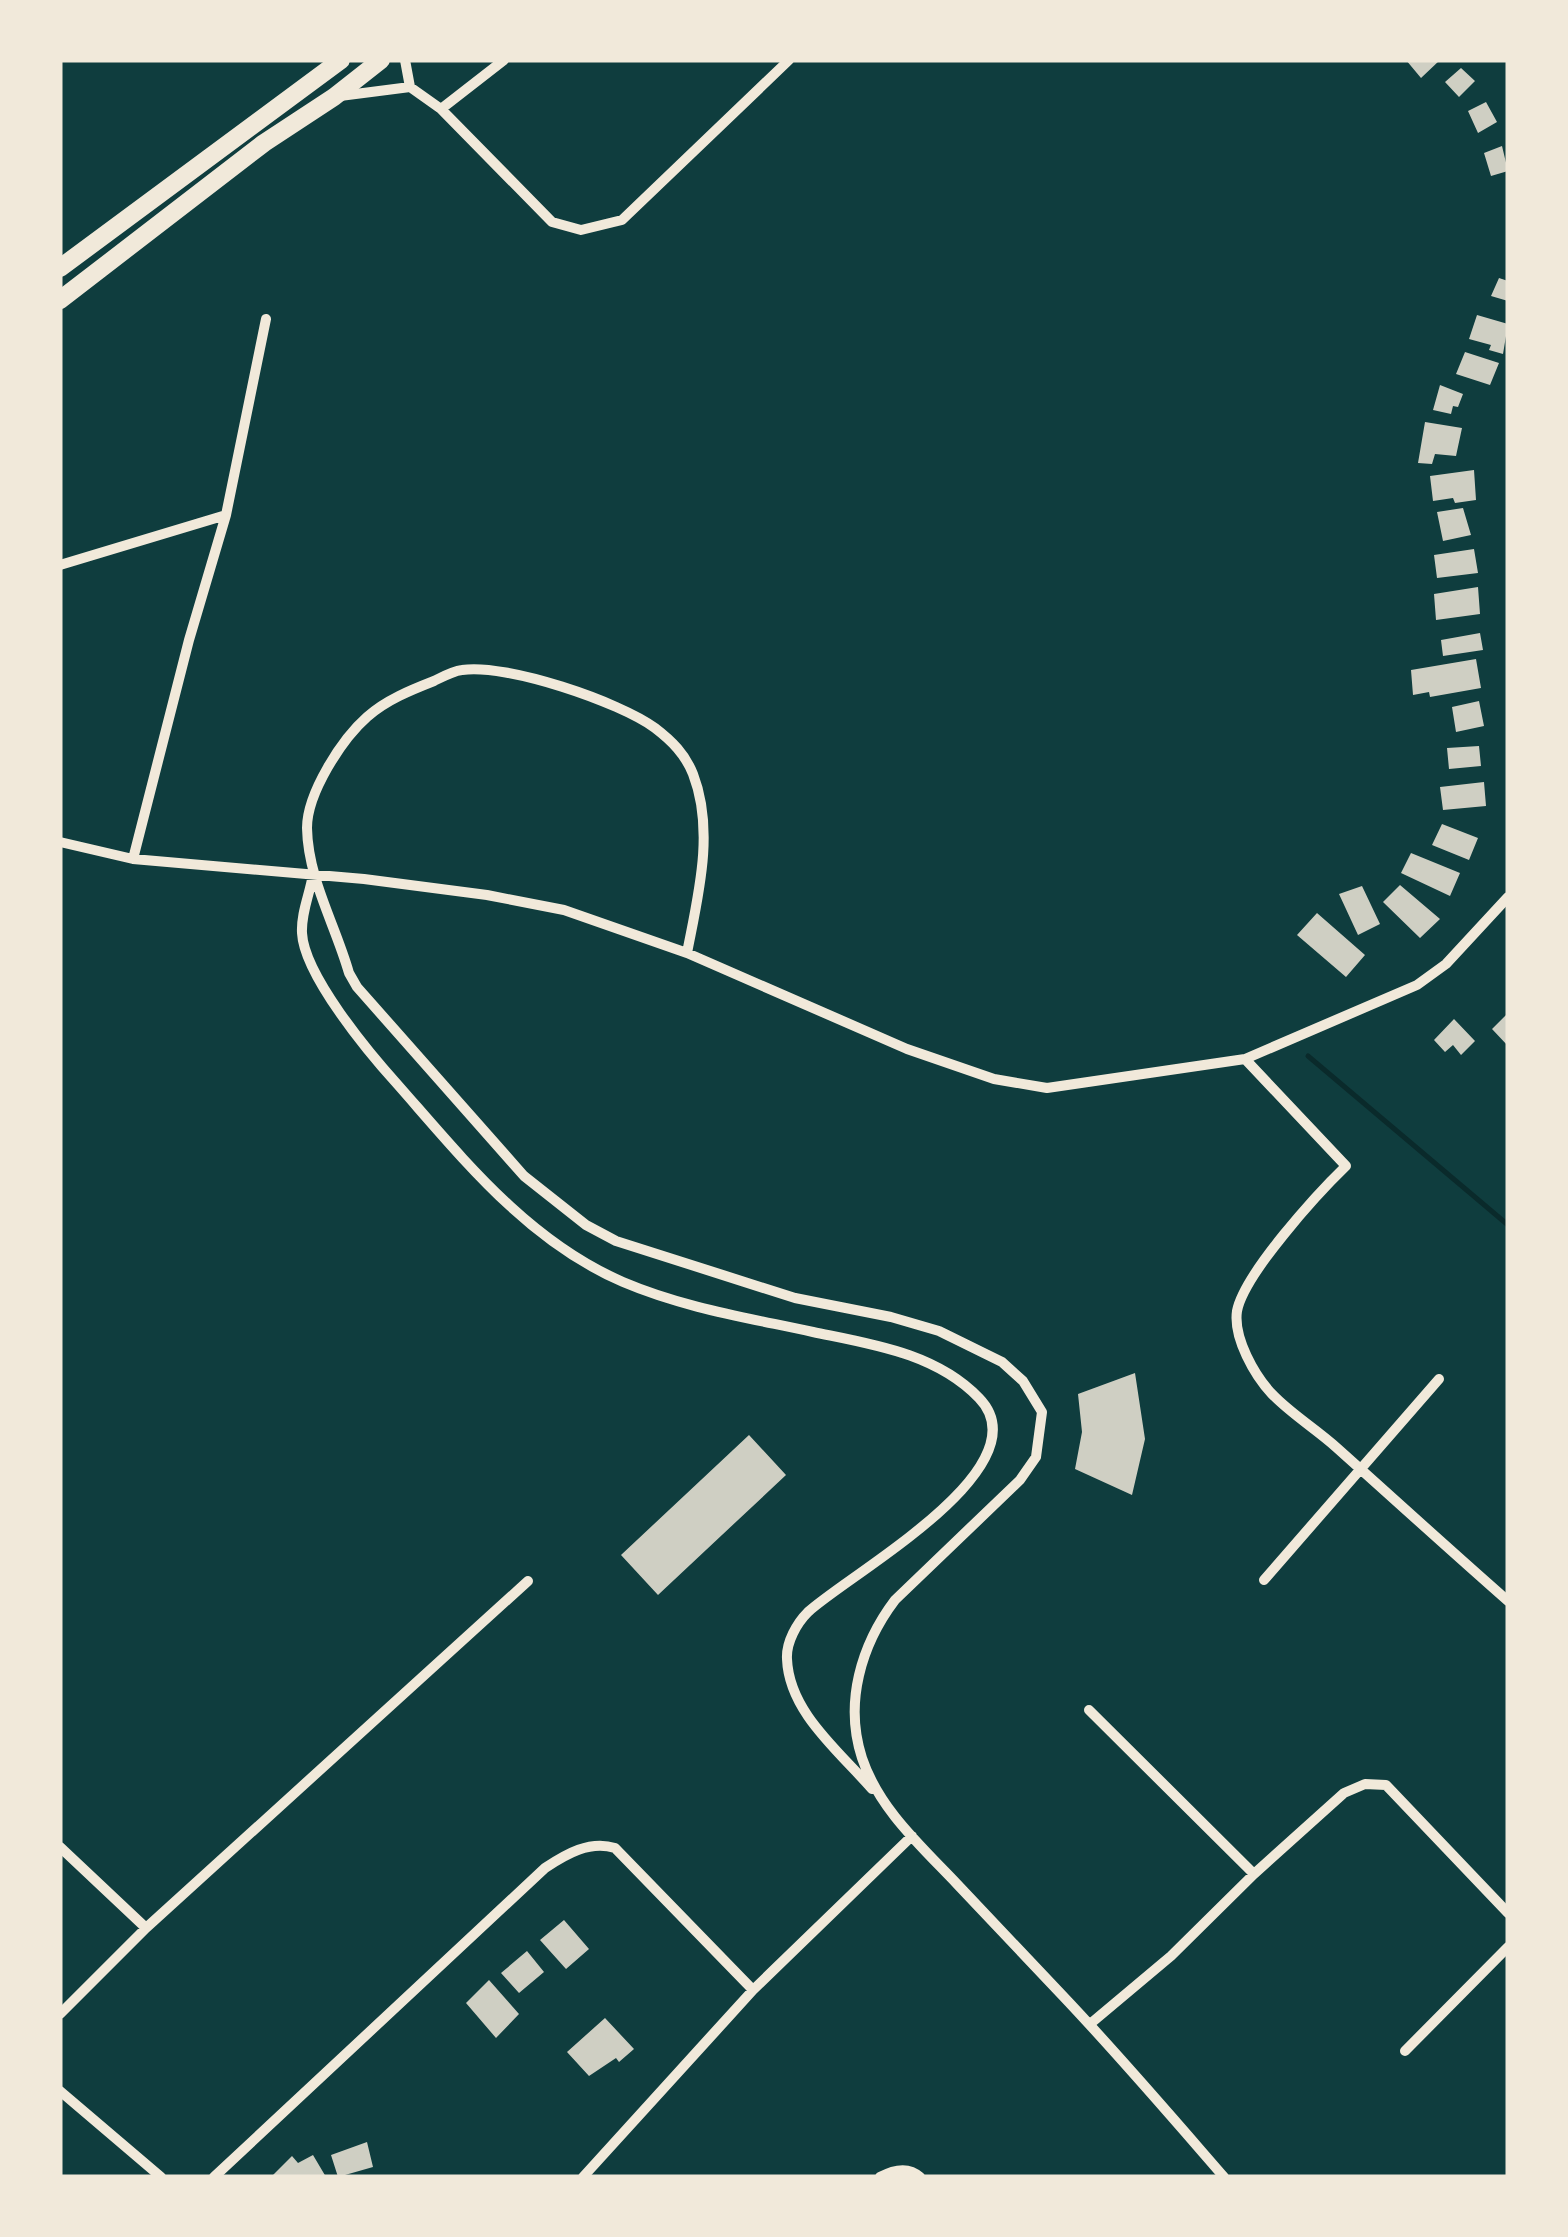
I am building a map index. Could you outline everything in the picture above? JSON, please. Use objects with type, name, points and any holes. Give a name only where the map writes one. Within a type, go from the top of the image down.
[{"type":"highway","points":[[60,268],[342,60]]},
{"type":"highway","points":[[60,300],[264,143],[381,60]]},
{"type":"street","points":[[406,60],[410,87]]},
{"type":"street","points":[[440,109],[504,60]]},
{"type":"street","points":[[334,97],[410,87],[440,109],[552,222],[581,230],[622,220],[788,60]]},
{"type":"street","points":[[134,859],[189,640],[226,515],[266,318]]},
{"type":"street","points":[[60,565],[226,515]]},
{"type":"street","points":[[687,953],[702,874],[703,820],[694,776],[680,749],[652,725],[575,691],[514,672],[462,670],[405,692],[367,717],[337,752],[318,788],[307,824],[313,873],[357,987],[524,1176],[586,1226],[616,1241],[795,1298],[891,1316],[939,1331],[1002,1362],[1024,1380],[1036,1398],[1042,1423],[1031,1466],[894,1600],[866,1648],[858,1676],[855,1718],[863,1760],[880,1798]]},
{"type":"street","points":[[60,842],[134,859],[313,873],[487,895],[564,910],[687,953],[907,1049],[1016,1085],[1047,1088],[1245,1059],[1417,985],[1446,964],[1508,897]]},
{"type":"street","points":[[313,873],[302,939],[348,1025],[492,1192],[528,1224],[621,1281],[686,1305],[896,1349],[953,1376],[986,1406],[995,1434],[991,1450],[966,1485],[903,1542],[807,1613],[788,1648],[796,1700],[912,1836],[1090,2024],[1224,2177]]},
{"type":"street","points":[[1245,1059],[1346,1166],[1307,1204],[1252,1280],[1237,1312],[1250,1362],[1272,1394],[1507,1598]]},
{"type":"street","points":[[1264,1580],[1440,1379]]},
{"type":"street","points":[[60,2014],[146,1928],[528,1582]]},
{"type":"street","points":[[1089,1710],[1254,1874]]},
{"type":"street","points":[[1090,2024],[1172,1956],[1254,1874],[1344,1793],[1364,1784],[1386,1785],[1508,1913]]},
{"type":"street","points":[[583,2177],[753,1990],[912,1836]]},
{"type":"street","points":[[214,2177],[545,1868],[600,1843],[615,1848],[753,1990]]},
{"type":"street","points":[[60,1847],[146,1928]]},
{"type":"street","points":[[1405,2051],[1508,1947]]},
{"type":"street","points":[[60,2090],[161,2177]]},
{"type":"street","points":[[880,2177],[895,2170],[915,2172],[920,2177]]},
{"type":"building","points":[[1406,60],[1440,60],[1421,78]]},
{"type":"building","points":[[1461,68],[1475,81],[1459,97],[1445,82]]},
{"type":"building","points":[[1486,102],[1497,122],[1478,133],[1468,111]]},
{"type":"building","points":[[1502,146],[1508,171],[1491,176],[1484,153]]},
{"type":"building","points":[[1499,278],[1508,281],[1508,301],[1491,296]]},
{"type":"building","points":[[1477,315],[1508,324],[1503,354],[1489,350],[1491,345],[1469,339]]},
{"type":"building","points":[[1465,352],[1499,363],[1490,385],[1456,374]]},
{"type":"building","points":[[1440,385],[1463,394],[1451,414],[1433,410]]},
{"type":"building","points":[[1425,422],[1462,428],[1456,456],[1435,454],[1432,464],[1418,463]]},
{"type":"building","points":[[1474,470],[1476,500],[1433,501],[1430,476]]},
{"type":"building","points":[[1463,508],[1471,535],[1443,541],[1437,512]]},
{"type":"building","points":[[1474,549],[1478,573],[1437,578],[1434,555]]},
{"type":"building","points":[[1478,587],[1480,614],[1436,620],[1434,594]]},
{"type":"building","points":[[1480,633],[1483,650],[1443,656],[1441,640]]},
{"type":"building","points":[[1476,659],[1481,688],[1430,697],[1429,692],[1413,695],[1411,670]]},
{"type":"building","points":[[1479,701],[1484,726],[1456,732],[1452,707]]},
{"type":"building","points":[[1479,746],[1481,766],[1449,769],[1447,748]]},
{"type":"building","points":[[1484,782],[1486,806],[1443,810],[1440,787]]},
{"type":"building","points":[[1442,824],[1478,838],[1469,860],[1432,845]]},
{"type":"building","points":[[1411,853],[1460,873],[1450,896],[1401,873]]},
{"type":"building","points":[[1400,885],[1440,919],[1420,938],[1383,902]]},
{"type":"building","points":[[1362,886],[1380,924],[1358,935],[1339,894]]},
{"type":"building","points":[[1317,913],[1365,955],[1346,977],[1297,935]]},
{"type":"building","points":[[1508,1013],[1508,1046],[1492,1029]]},
{"type":"building","points":[[1454,1019],[1475,1041],[1461,1055],[1453,1045],[1445,1052],[1434,1040]]},
{"type":"building","points":[[1135,1373],[1145,1439],[1132,1495],[1075,1469],[1082,1432],[1078,1394]]},
{"type":"building","points":[[749,1435],[786,1475],[658,1595],[621,1555]]},
{"type":"building","points":[[564,1920],[589,1949],[566,1969],[540,1940]]},
{"type":"building","points":[[527,1951],[544,1972],[519,1993],[501,1973]]},
{"type":"building","points":[[489,1980],[519,2014],[496,2038],[466,2003]]},
{"type":"building","points":[[605,2018],[634,2049],[619,2062],[616,2058],[589,2076],[567,2052]]},
{"type":"building","points":[[367,2142],[373,2167],[338,2177],[331,2155]]},
{"type":"building","points":[[313,2155],[326,2177],[271,2177],[292,2156],[298,2163]]},
{"type":"waterway","points":[[1308,1056],[1508,1225]]}]
